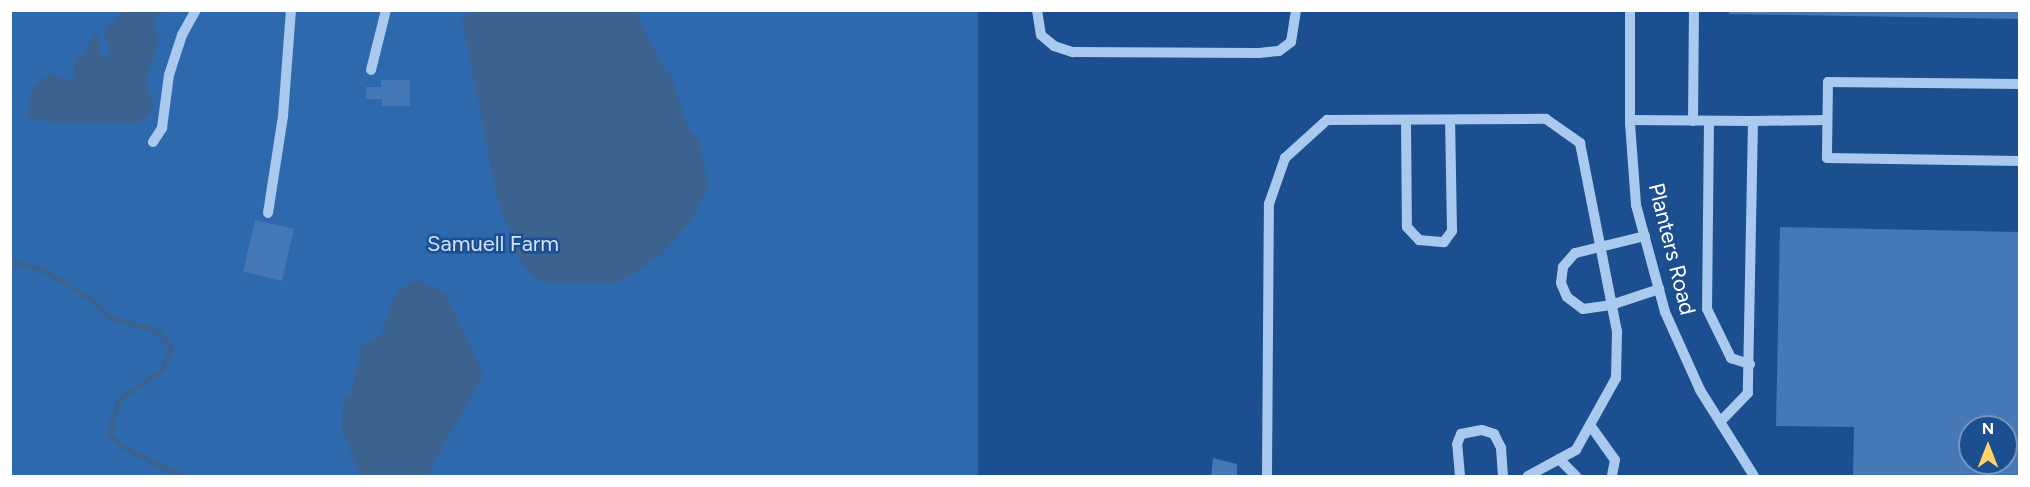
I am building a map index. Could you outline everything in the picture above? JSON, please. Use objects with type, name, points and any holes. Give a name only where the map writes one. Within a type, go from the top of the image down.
[{"type":"street","points":[[153,141],[162,128],[169,75],[182,35],[196,10]]},
{"type":"street","points":[[268,213],[283,116],[291,10]]},
{"type":"street","points":[[371,70],[386,10]]},
{"type":"street","points":[[1037,10],[1041,35],[1053,46],[1073,51],[1259,53],[1279,51],[1291,42],[1296,10]]},
{"type":"street","name":"Planters Road","points":[[1630,10],[1630,120],[1636,205],[1659,289],[1700,390],[1754,477]]},
{"type":"street","points":[[1693,121],[1694,10]]},
{"type":"street","points":[[2019,84],[1828,82],[1827,120],[1827,158],[2019,161]]},
{"type":"street","points":[[1267,477],[1269,204],[1285,158],[1327,120],[1546,119],[1580,143],[1599,249],[1617,331],[1616,378],[1576,450],[1528,477]]},
{"type":"street","points":[[1406,120],[1407,226],[1419,240],[1444,242],[1452,231],[1450,120]]},
{"type":"street","points":[[1630,120],[1753,122],[1827,120]]},
{"type":"street","points":[[1709,121],[1707,309],[1731,358],[1750,364]]},
{"type":"street","points":[[1720,422],[1748,393],[1753,122]]},
{"type":"street","points":[[1645,237],[1575,253],[1563,267],[1561,283],[1567,297],[1582,309],[1611,305],[1659,289]]},
{"type":"street","points":[[1590,425],[1615,460],[1612,477]]},
{"type":"street","points":[[1460,477],[1457,444],[1461,434],[1482,430],[1494,434],[1501,448],[1503,477]]},
{"type":"street","points":[[1559,459],[1576,477]]},
{"type":"green space","name":"Samuell Farm","points":[[10,11],[978,11],[978,476],[10,476]]},
{"type":"shaded area","points":[[473,10],[636,11],[658,60],[672,78],[688,128],[699,140],[708,186],[691,221],[661,254],[632,275],[613,284],[553,284],[538,280],[521,263],[497,197],[462,18]]},
{"type":"shaded area","points":[[123,11],[170,11],[153,17],[159,40],[146,81],[153,105],[149,116],[136,123],[58,123],[27,117],[33,86],[51,73],[68,81],[74,78],[75,61],[95,38],[92,29],[100,37],[99,54],[111,57],[103,31]]},
{"type":"shaded area","points":[[416,280],[446,293],[483,374],[427,476],[360,476],[342,429],[343,399],[351,395],[361,347],[382,334],[396,292]]},
{"type":"building","points":[[1729,10],[2020,10],[2020,19],[1729,14]]},
{"type":"building","points":[[381,80],[410,80],[410,106],[382,106],[382,99],[366,99],[366,87],[381,87]]},
{"type":"building","points":[[255,220],[294,229],[282,281],[243,272]]},
{"type":"building","points":[[1780,227],[2020,232],[2020,476],[1853,476],[1854,427],[1776,426]]},
{"type":"building","points":[[1213,458],[1237,464],[1237,476],[1211,476]]},
{"type":"waterway","points":[[10,261],[41,269],[93,300],[110,317],[158,331],[172,347],[162,370],[118,401],[110,433],[126,448],[183,476]]}]
